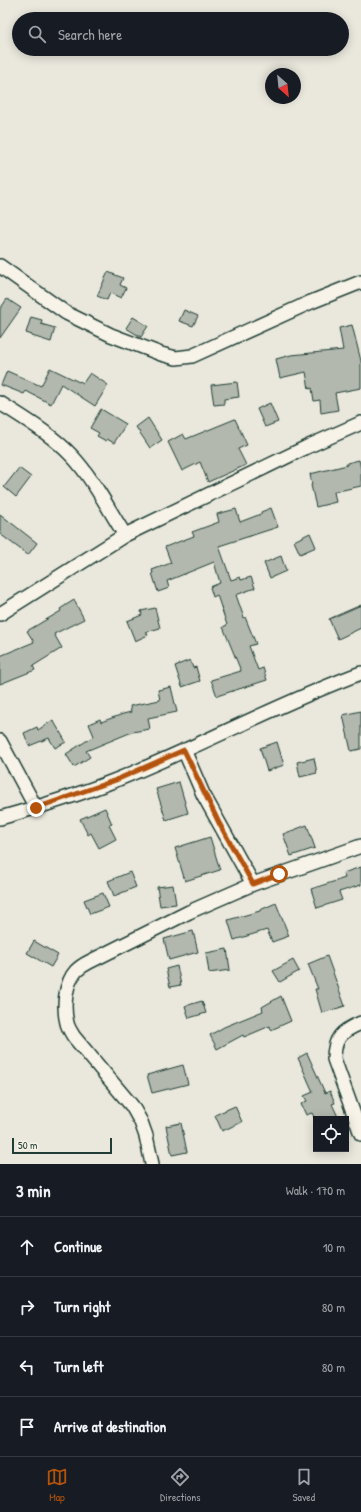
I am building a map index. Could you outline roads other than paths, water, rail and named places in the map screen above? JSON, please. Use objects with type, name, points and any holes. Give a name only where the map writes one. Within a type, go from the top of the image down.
[{"type":"street","points":[[0,266],[66,313],[111,335],[161,354],[176,358],[192,356],[311,302],[361,282]]},
{"type":"street","points":[[0,403],[36,426],[72,456],[86,473],[125,535]]},
{"type":"street","points":[[0,614],[125,535],[361,423]]},
{"type":"street","points":[[0,818],[36,808],[116,780],[294,700],[361,673]]},
{"type":"street","points":[[0,741],[36,808]]},
{"type":"street","points":[[184,750],[206,800],[253,884]]},
{"type":"street","points":[[152,1164],[146,1136],[135,1111],[104,1071],[74,1037],[67,1024],[65,1012],[66,998],[70,983],[76,971],[89,962],[189,912],[253,884],[361,846]]},
{"type":"street","points":[[361,1023],[339,1036],[334,1047],[334,1060],[361,1134]]}]
